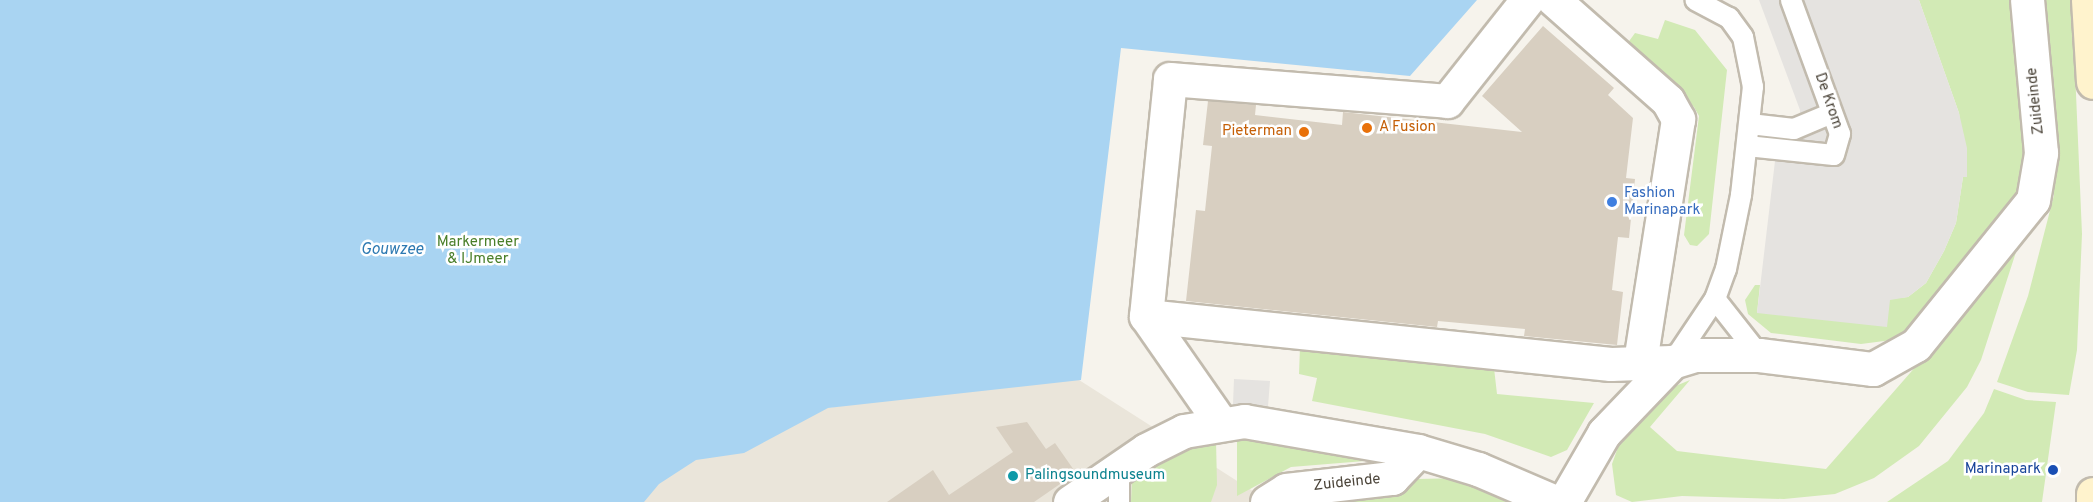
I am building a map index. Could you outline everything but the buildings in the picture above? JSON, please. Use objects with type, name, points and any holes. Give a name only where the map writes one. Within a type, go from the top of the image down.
[{"type":"main road","points":[[2088,0],[2093,82]]},
{"type":"main road","points":[[2093,494],[2093,502]]},
{"type":"street","points":[[1220,422],[1146,316],[1170,79],[1447,101],[1527,0]]},
{"type":"street","points":[[1554,0],[1668,101],[1678,119],[1640,363]]},
{"type":"street","name":"Zuideinde","points":[[1759,355],[1873,369],[1895,360],[1922,339],[2033,200],[2041,153],[2027,0]]},
{"type":"street","points":[[1146,316],[1611,364],[1672,362],[1695,355],[1759,355]]},
{"type":"street","points":[[1564,502],[1604,433],[1672,362]]},
{"type":"street","points":[[1070,502],[1119,468],[1184,431],[1220,422],[1260,423],[1418,451],[1478,469],[1555,502]]},
{"type":"street","name":"Zuideinde","points":[[1267,502],[1286,490],[1392,478],[1418,451]]},
{"type":"lane","points":[[1672,362],[1715,299],[1726,269],[1750,124],[1751,62],[1743,37],[1729,18],[1695,0]]},
{"type":"lane","name":"De Krom","points":[[1748,146],[1834,155],[1840,134],[1791,0]]},
{"type":"lane","points":[[1750,124],[1794,129],[1832,113]]},
{"type":"lane","points":[[1715,299],[1759,355]]},
{"type":"lane","points":[[1119,468],[1119,502]]},
{"type":"shaded area","points":[[1759,0],[1919,0],[1959,113],[1967,148],[1967,177],[1963,177],[1956,223],[1944,251],[1926,283],[1908,297],[1890,300],[1887,327],[1757,313],[1775,161],[1799,163],[1800,110]]},
{"type":"shaded area","points":[[1065,371],[1270,502],[569,502],[628,439]]},
{"type":"shaded area","points":[[1234,379],[1270,381],[1268,406],[1233,404]]},
{"type":"green space","points":[[1919,0],[2018,0],[2030,143],[2023,189],[1912,328],[1892,340],[1861,344],[1771,333],[1748,314],[1745,300],[1755,285],[1760,285],[1757,313],[1908,297],[1926,283],[1944,251],[1956,223],[1963,177],[1967,177],[1959,113]]},
{"type":"green space","points":[[2040,0],[2072,0],[2082,234],[2077,350],[2069,395],[2028,392],[1997,382],[2028,296],[2054,195]]},
{"type":"green space","points":[[1665,20],[1695,30],[1727,70],[1709,234],[1697,246],[1690,245],[1684,235],[1699,116],[1694,107],[1628,52],[1627,44],[1635,33],[1658,39]]},
{"type":"green space","points":[[2016,252],[1981,360],[1967,387],[1919,446],[1874,478],[1835,494],[1784,499],[1682,496],[1632,502],[1616,495],[1612,464],[1622,436],[1661,392],[1690,380],[1650,427],[1677,451],[1826,469]]},
{"type":"green space","points":[[1300,347],[1494,368],[1497,394],[1594,403],[1567,450],[1551,457],[1485,434],[1312,401],[1317,378],[1299,374]]},
{"type":"green space","points":[[1994,389],[2026,400],[2056,402],[2042,502],[1887,502],[1948,461],[1984,413]]},
{"type":"green space","points":[[1237,438],[1264,439],[1377,460],[1291,467],[1237,496]]},
{"type":"green space","points":[[1216,440],[1217,485],[1211,502],[1131,502],[1132,483],[1155,465],[1189,447]]},
{"type":"green space","points":[[1464,478],[1506,502],[1344,502],[1396,496],[1417,479]]},
{"type":"water","name":"Gouwzee","points":[[0,0],[1477,0],[1410,76],[1121,48],[1081,380],[828,408],[744,453],[696,460],[659,484],[644,502],[0,502]]},
{"type":"place","name":"A Fusion","points":[[1367,128]]},
{"type":"place","name":"Pieterman","points":[[1304,132]]},
{"type":"place","name":"Fashion Marinapark","points":[[1612,202]]},
{"type":"place","name":"Marinapark","points":[[2053,470]]},
{"type":"place","name":"Palingsoundmuseum","points":[[1013,476]]},
{"type":"park label","name":"Markermeer & IJmeer","points":[[478,250]]}]
